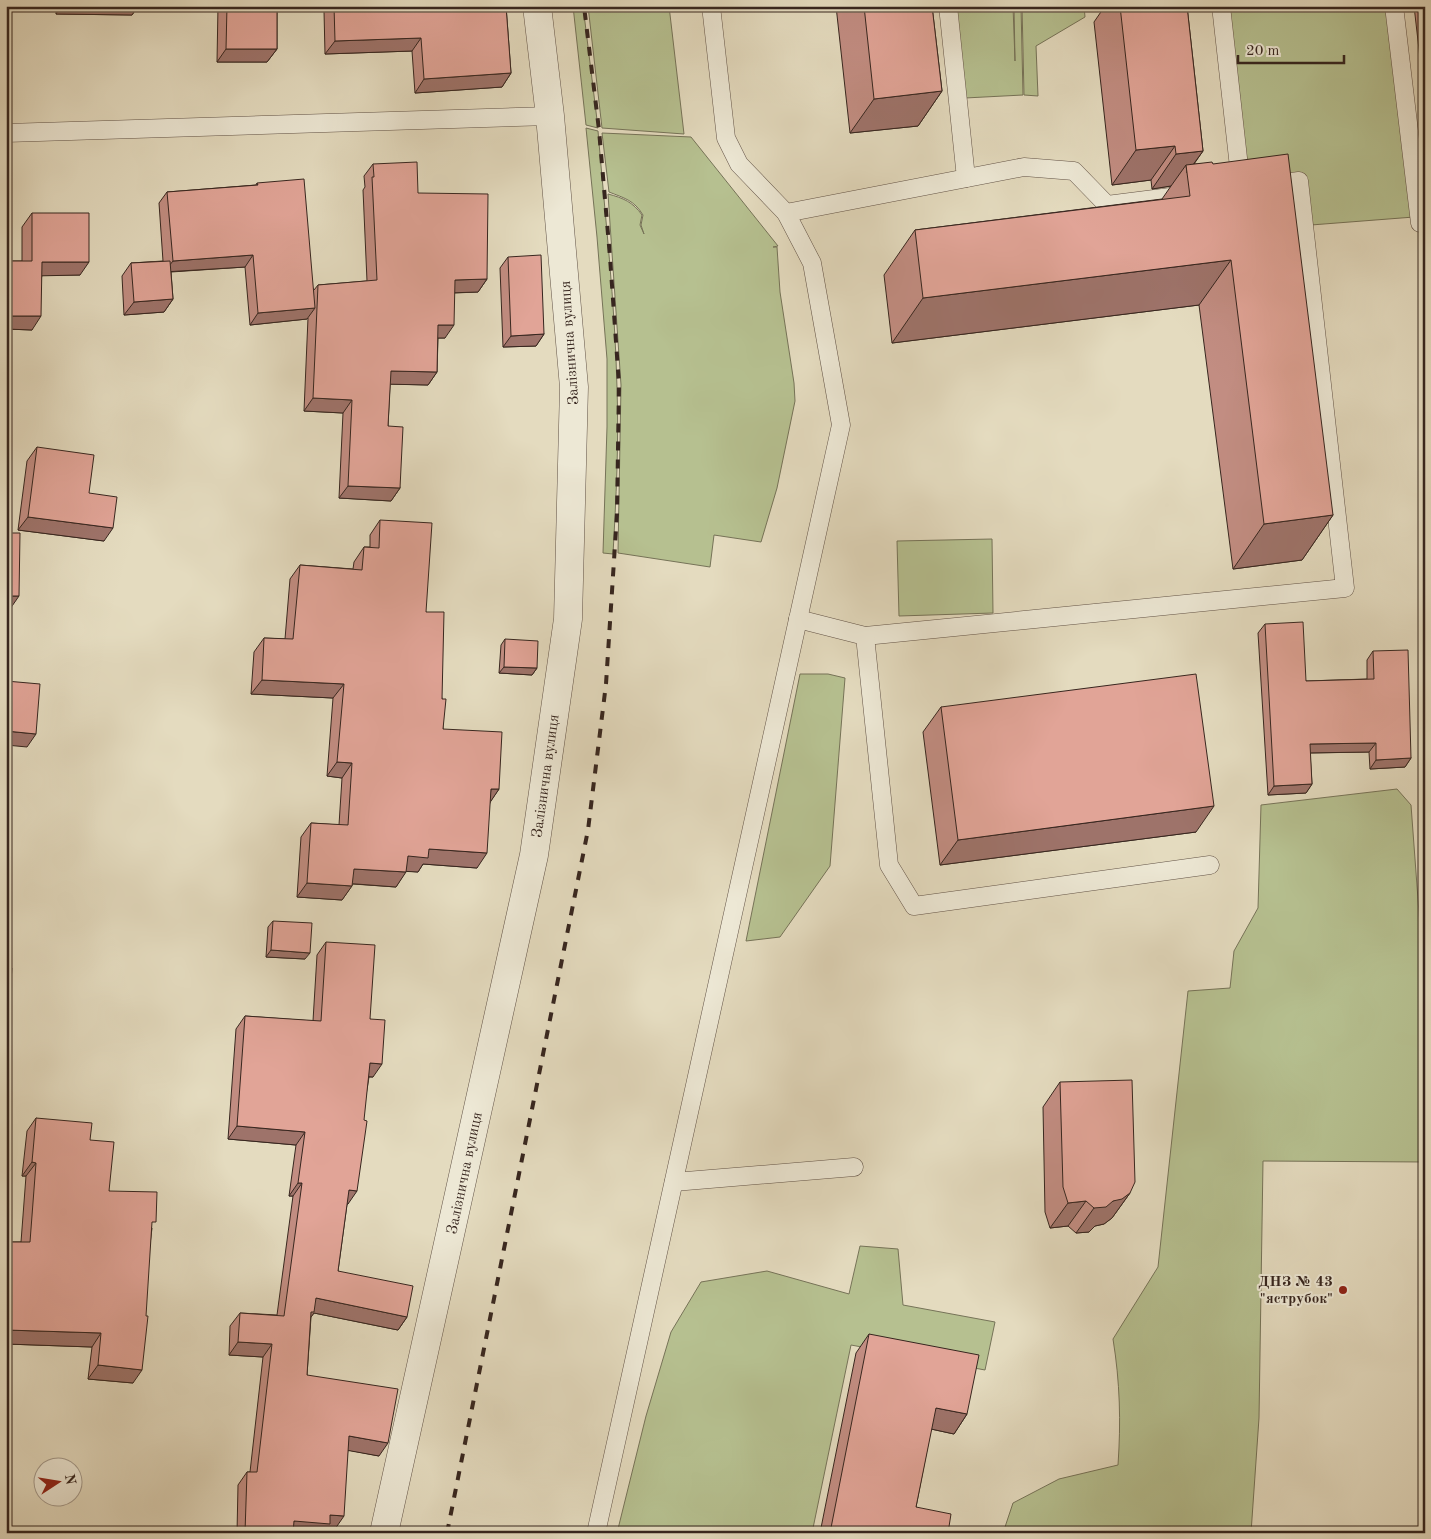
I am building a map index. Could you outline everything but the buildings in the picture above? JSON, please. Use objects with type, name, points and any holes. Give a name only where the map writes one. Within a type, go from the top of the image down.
[{"type":"street","name":"Залізнична вулиця","points":[[384,1533],[534,855],[568,618],[574,387],[550,116],[537,6]]},
{"type":"lane","points":[[596,1533],[841,425],[812,263],[786,213],[739,164],[726,138],[710,6]]},
{"type":"lane","points":[[948,6],[966,178]]},
{"type":"lane","points":[[1221,6],[1241,188]]},
{"type":"lane","points":[[1394,6],[1420,223]]},
{"type":"lane","points":[[6,133],[550,116]]},
{"type":"lane","points":[[786,213],[1024,167],[1074,171],[1107,206],[1203,193]]},
{"type":"lane","points":[[798,619],[865,636],[1345,588],[1299,181],[1222,190]]},
{"type":"lane","points":[[865,636],[889,865],[914,906],[1210,865]]},
{"type":"lane","points":[[674,1182],[854,1167]]},
{"type":"green space","points":[[573,6],[583,6],[598,128],[586,125]]},
{"type":"green space","points":[[588,6],[669,6],[684,134],[602,128]]},
{"type":"green space","points":[[954,6],[1013,6],[1015,61],[1014,6],[1021,6],[1023,95],[965,98]]},
{"type":"green space","points":[[1022,6],[1084,6],[1085,17],[1036,46],[1038,96],[1024,95]]},
{"type":"green space","points":[[1226,6],[1386,6],[1414,217],[1311,225],[1246,182]]},
{"type":"green space","points":[[586,128],[598,131],[614,324],[618,429],[613,554],[603,553],[607,359]]},
{"type":"green space","points":[[602,133],[691,137],[778,246],[773,247],[777,247],[780,292],[795,401],[777,488],[761,542],[714,535],[710,567],[618,553],[621,385],[608,194],[627,201],[639,211],[642,215],[640,225],[644,234],[641,225],[643,215],[640,210],[628,200],[609,192]]},
{"type":"green space","points":[[992,539],[993,613],[899,616],[897,541]]},
{"type":"green space","points":[[800,674],[828,674],[845,678],[830,866],[780,937],[746,941]]},
{"type":"green space","points":[[1397,789],[1411,805],[1425,994],[1425,1162],[1263,1161],[1259,1418],[1251,1533],[1008,1533],[1004,1530],[1013,1503],[1059,1479],[1118,1465],[1119,1402],[1113,1339],[1158,1267],[1188,991],[1230,988],[1234,951],[1258,908],[1261,805]]},
{"type":"green space","points":[[860,1246],[898,1249],[903,1305],[995,1322],[985,1370],[851,1345],[812,1533],[617,1533],[646,1416],[671,1332],[701,1282],[767,1271],[849,1294]]},
{"type":"railway","points":[[447,1533],[588,830],[606,684],[617,514],[619,384],[599,130],[584,6]]},
{"type":"place","name":"ДНЗ № 43 \"яструбок\"","points":[[1343,1290]]}]
